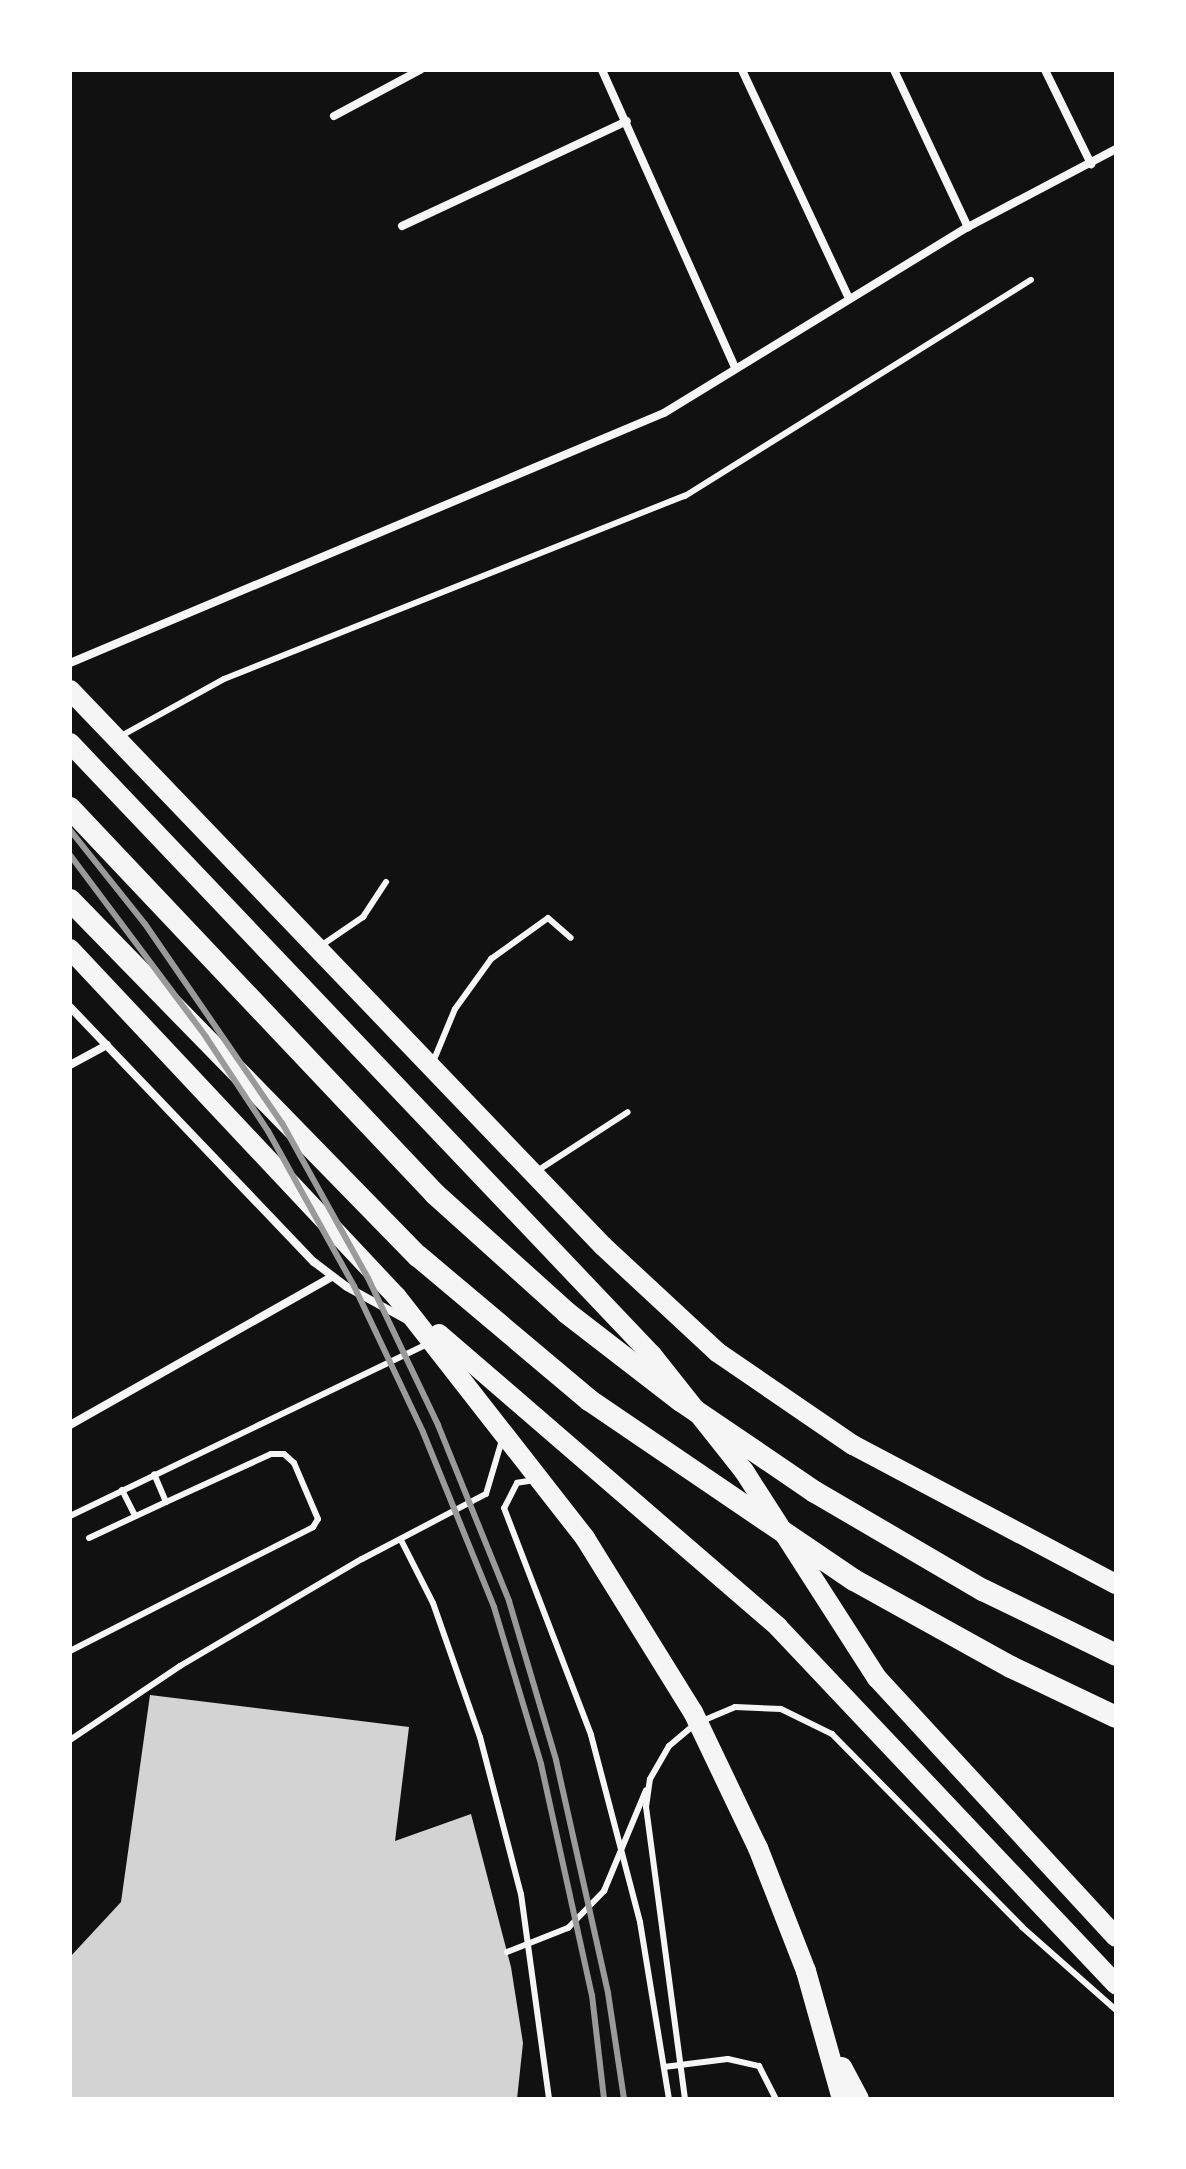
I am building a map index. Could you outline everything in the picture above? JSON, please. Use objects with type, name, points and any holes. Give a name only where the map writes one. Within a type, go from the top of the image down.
[{"type":"highway","points":[[70,808],[435,1194],[613,1351],[870,1527],[1116,1655]]},
{"type":"highway","points":[[70,900],[335,1174],[478,1309],[645,1442],[867,1587],[1011,1667],[1116,1717]]},
{"type":"main road","points":[[70,690],[660,1301],[717,1352],[784,1400],[930,1489],[1116,1584]]},
{"type":"main road","points":[[70,743],[652,1355],[716,1433],[877,1678],[1116,1937]]},
{"type":"main road","points":[[70,949],[396,1296],[542,1478],[625,1599],[693,1712],[784,1909],[826,2036],[842,2099]]},
{"type":"main road","points":[[396,1296],[713,1567],[815,1665],[1116,1984]]},
{"type":"main road","points":[[826,2036],[859,2099]]},
{"type":"street","points":[[334,116],[420,70]]},
{"type":"street","points":[[602,70],[735,368]]},
{"type":"street","points":[[742,70],[849,298]]},
{"type":"street","points":[[894,70],[968,227]]},
{"type":"street","points":[[1045,70],[1091,164]]},
{"type":"street","points":[[402,226],[627,121]]},
{"type":"street","points":[[70,663],[664,413],[968,227],[1116,149]]},
{"type":"street","points":[[70,1007],[332,1277],[428,1335]]},
{"type":"street","points":[[70,1065],[107,1045]]},
{"type":"street","points":[[70,1425],[332,1277]]},
{"type":"lane","points":[[117,738],[224,679],[685,496],[1031,280]]},
{"type":"lane","points":[[318,947],[363,917],[386,882]]},
{"type":"lane","points":[[432,1065],[455,1009],[491,959],[548,918],[571,938]]},
{"type":"lane","points":[[535,1172],[628,1112]]},
{"type":"lane","points":[[70,1516],[428,1335]]},
{"type":"lane","points":[[70,1740],[180,1666],[362,1559],[402,1542],[486,1494],[505,1430]]},
{"type":"lane","points":[[70,1651],[318,1519],[294,1463],[279,1453],[89,1538]]},
{"type":"lane","points":[[154,1474],[166,1502]]},
{"type":"lane","points":[[542,1478],[517,1483],[504,1508],[591,1735],[640,1922],[669,2099]]},
{"type":"lane","points":[[122,1490],[135,1516]]},
{"type":"lane","points":[[402,1542],[433,1603],[488,1766],[521,1894],[549,2099]]},
{"type":"lane","points":[[507,1952],[568,1928],[604,1891],[650,1779],[669,1746],[713,1715],[760,1705],[805,1717],[859,1758],[1022,1927],[1116,2010]]},
{"type":"lane","points":[[650,1779],[649,1853],[685,2099]]},
{"type":"lane","points":[[664,2067],[728,2059],[759,2066],[776,2099]]},
{"type":"building","points":[[150,1695],[409,1727],[395,1841],[471,1814],[511,1967],[523,2043],[517,2099],[70,2099],[70,1957],[121,1902]]},
{"type":"railway","points":[[70,830],[145,924],[282,1123],[368,1278],[438,1425],[509,1601],[556,1760],[608,1993],[624,2099]]},
{"type":"railway","points":[[70,855],[206,1037],[268,1131],[354,1286],[423,1432],[494,1607],[541,1764],[592,1995],[604,2099]]}]
